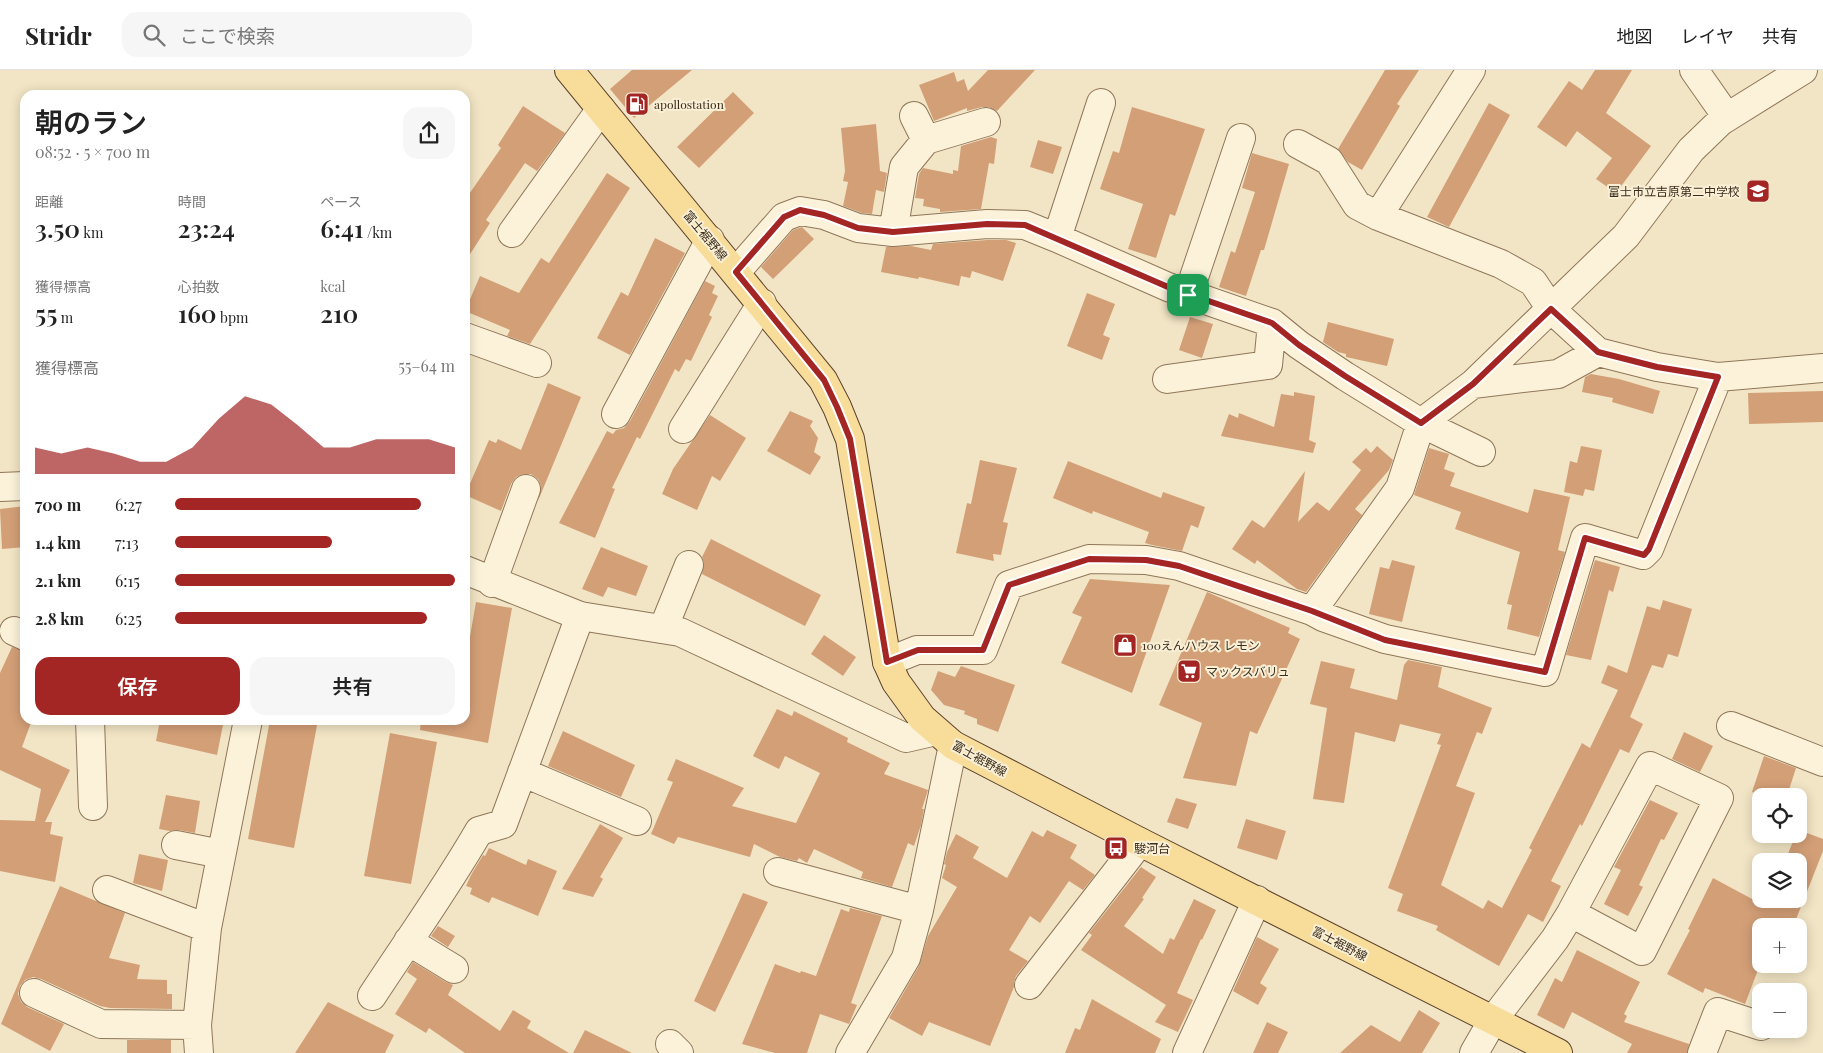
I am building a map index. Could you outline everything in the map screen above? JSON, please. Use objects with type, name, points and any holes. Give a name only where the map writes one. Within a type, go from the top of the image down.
[{"type":"main road","name":"富士裾野線","points":[[569,70],[824,380],[850,439],[887,662],[902,689],[922,718],[945,738],[1140,842],[1554,1052]]},
{"type":"street","points":[[1378,216],[1471,70]]},
{"type":"street","points":[[1694,70],[1727,117]]},
{"type":"street","points":[[1312,611],[1400,488],[1421,423],[1473,384],[1626,236],[1691,150],[1727,117],[1803,70]]},
{"type":"street","points":[[1057,238],[1101,103]]},
{"type":"street","points":[[512,233],[601,109]]},
{"type":"street","points":[[893,232],[904,167],[920,128],[986,122]]},
{"type":"street","points":[[1188,295],[1241,138]]},
{"type":"street","points":[[1298,144],[1329,161],[1357,205],[1378,216],[1500,264],[1533,282],[1551,309],[1598,352],[1657,367],[1718,377],[1823,368]]},
{"type":"street","points":[[736,272],[784,217],[800,210],[824,215],[858,228],[893,232],[987,224],[1025,225],[1188,295],[1272,323],[1314,356],[1421,423],[1481,452]]},
{"type":"street","points":[[616,414],[710,240]]},
{"type":"street","points":[[683,429],[762,303]]},
{"type":"street","points":[[1167,379],[1268,366],[1272,323]]},
{"type":"street","points":[[470,339],[537,363]]},
{"type":"street","points":[[1473,384],[1558,374],[1598,352]]},
{"type":"street","points":[[887,662],[918,650],[983,650],[1009,585],[1089,559],[1146,560],[1179,566],[1312,611],[1385,640],[1545,672],[1585,538],[1644,555],[1649,549],[1718,377]]},
{"type":"street","points":[[0,487],[20,486]]},
{"type":"street","points":[[492,583],[526,489]]},
{"type":"street","points":[[663,629],[689,564]]},
{"type":"street","points":[[470,572],[492,583],[580,616],[680,632],[906,738],[945,738],[919,910],[906,958],[850,1053]]},
{"type":"street","points":[[372,996],[459,865],[479,831],[503,824],[580,616]]},
{"type":"street","points":[[90,725],[93,806]]},
{"type":"street","points":[[199,1053],[197,1025],[207,928],[247,725]]},
{"type":"street","points":[[1731,726],[1823,762]]},
{"type":"street","points":[[1474,1053],[1493,1020],[1554,939],[1571,913],[1650,766],[1719,798],[1642,951],[1571,913]]},
{"type":"street","points":[[522,772],[637,821]]},
{"type":"street","points":[[1029,985],[1140,842]]},
{"type":"street","points":[[176,844],[221,854]]},
{"type":"street","points":[[778,872],[919,910]]},
{"type":"street","points":[[107,890],[207,928]]},
{"type":"street","points":[[1187,1053],[1257,900]]},
{"type":"street","points":[[408,941],[454,969]]},
{"type":"street","points":[[34,993],[101,1024],[197,1025]]},
{"type":"street","points":[[1702,1053],[1718,1012],[1752,1023]]},
{"type":"building","name":"apollostation","points":[[632,70],[692,70],[634,118],[610,89]]},
{"type":"building","points":[[988,70],[1035,70],[997,111],[989,107],[967,111],[967,108],[934,121],[919,85],[954,72],[957,82],[964,79],[968,91]]},
{"type":"building","points":[[1385,70],[1419,70],[1397,104],[1400,106],[1362,170],[1348,162],[1338,149]]},
{"type":"building","points":[[1595,70],[1632,70],[1606,113],[1651,146],[1616,193],[1596,179],[1612,158],[1577,131],[1566,147],[1537,127],[1569,81],[1582,90]]},
{"type":"building","points":[[733,92],[754,113],[699,168],[677,147]]},
{"type":"building","points":[[1489,103],[1510,115],[1449,227],[1427,217]]},
{"type":"building","points":[[523,106],[565,133],[537,171],[525,163],[486,220],[490,223],[470,254],[470,193],[501,148],[498,145]]},
{"type":"building","points":[[1132,107],[1205,129],[1175,216],[1170,214],[1156,258],[1128,249],[1143,204],[1100,189],[1113,151],[1119,153]]},
{"type":"building","points":[[876,124],[880,171],[887,173],[884,192],[876,190],[872,214],[862,213],[843,206],[848,182],[843,181],[845,171],[841,128]]},
{"type":"building","points":[[991,137],[997,139],[994,164],[989,163],[981,209],[940,212],[940,209],[923,206],[924,199],[915,198],[919,174],[923,168],[953,174],[953,170],[958,171],[961,146]]},
{"type":"building","points":[[1038,140],[1062,147],[1053,174],[1030,167]]},
{"type":"building","points":[[1252,153],[1289,164],[1264,250],[1261,250],[1246,296],[1219,287],[1231,251],[1235,253],[1255,192],[1242,188]]},
{"type":"building","points":[[607,173],[630,188],[530,344],[507,336],[510,330],[470,313],[470,299],[480,276],[519,293],[541,258],[549,263]]},
{"type":"building","points":[[802,227],[814,239],[773,279],[761,267],[793,230]]},
{"type":"building","points":[[655,238],[685,253],[630,355],[597,338],[621,292],[628,296]]},
{"type":"building","points":[[1006,240],[1016,243],[1003,281],[972,271],[970,278],[961,276],[959,286],[919,277],[918,279],[881,272],[886,247],[911,246],[931,250],[933,244]]},
{"type":"building","points":[[705,281],[715,286],[712,293],[718,296],[709,315],[712,317],[691,361],[686,359],[679,372],[675,369],[640,439],[637,437],[612,488],[615,489],[595,538],[559,523],[607,431],[613,434],[616,430],[624,428],[630,421]]},
{"type":"building","points":[[1087,293],[1115,304],[1103,335],[1110,338],[1102,360],[1067,346]]},
{"type":"building","points":[[1190,317],[1213,324],[1202,358],[1179,350]]},
{"type":"building","points":[[1328,322],[1394,339],[1387,366],[1346,357],[1346,354],[1338,352],[1323,342]]},
{"type":"building","points":[[1591,374],[1619,379],[1660,391],[1653,414],[1612,402],[1613,398],[1582,392],[1585,377]]},
{"type":"building","points":[[548,383],[581,397],[538,501],[541,486],[538,479],[531,474],[523,474],[516,477],[511,484],[501,511],[470,497],[470,484],[489,440],[496,443],[498,439],[521,450]]},
{"type":"building","points":[[1823,391],[1823,422],[1749,424],[1748,393]]},
{"type":"building","points":[[1294,392],[1315,396],[1309,440],[1316,443],[1313,453],[1221,436],[1229,414],[1238,418],[1239,413],[1274,427],[1281,394],[1294,396]]},
{"type":"building","points":[[790,411],[813,421],[810,426],[818,438],[814,452],[821,457],[810,475],[767,451]]},
{"type":"building","points":[[710,415],[746,438],[720,481],[712,476],[697,510],[662,494],[673,469]]},
{"type":"building","points":[[1377,446],[1393,460],[1389,470],[1355,509],[1362,515],[1306,592],[1297,589],[1257,560],[1255,564],[1232,549],[1252,520],[1264,528],[1305,471],[1298,522],[1317,502],[1329,511],[1361,470],[1352,462],[1366,448],[1371,453]]},
{"type":"building","points":[[1581,446],[1602,450],[1594,491],[1585,489],[1583,496],[1564,492],[1570,461],[1577,463]]},
{"type":"building","points":[[1429,448],[1449,454],[1444,469],[1455,473],[1450,486],[1528,513],[1534,489],[1570,497],[1558,550],[1565,552],[1539,637],[1507,629],[1512,605],[1507,604],[1520,552],[1455,529],[1461,512],[1414,495]]},
{"type":"building","points":[[980,460],[1017,468],[1003,522],[1008,523],[1001,555],[993,554],[994,561],[956,553],[967,503],[971,504]]},
{"type":"building","points":[[1068,461],[1161,498],[1163,492],[1205,507],[1198,528],[1191,525],[1182,551],[1152,545],[1145,543],[1149,532],[1093,511],[1092,514],[1053,498]]},
{"type":"building","points":[[20,507],[20,547],[2,549],[0,509]]},
{"type":"building","points":[[711,539],[821,595],[805,626],[702,574],[704,563],[702,557]]},
{"type":"building","points":[[601,547],[648,566],[636,596],[608,587],[603,597],[582,589]]},
{"type":"building","points":[[1392,560],[1415,566],[1402,622],[1369,614],[1380,567],[1389,569]]},
{"type":"building","points":[[1595,560],[1620,567],[1613,592],[1609,590],[1591,660],[1566,655]]},
{"type":"building","points":[[1090,579],[1170,585],[1132,693],[1061,663],[1082,617],[1072,613]]},
{"type":"building","points":[[1207,592],[1290,628],[1288,633],[1300,639],[1257,734],[1250,731],[1236,786],[1183,778],[1202,723],[1159,705]]},
{"type":"building","points":[[1663,600],[1692,609],[1678,657],[1668,654],[1663,668],[1652,665],[1630,717],[1643,724],[1629,753],[1620,749],[1582,826],[1580,824],[1551,881],[1561,886],[1543,922],[1528,914],[1499,966],[1436,930],[1438,926],[1397,911],[1403,894],[1388,888],[1441,745],[1437,744],[1441,734],[1400,724],[1395,742],[1355,732],[1344,803],[1313,799],[1327,708],[1310,704],[1321,661],[1355,669],[1350,688],[1397,700],[1404,665],[1408,660],[1442,667],[1438,687],[1492,708],[1482,734],[1477,732],[1456,786],[1475,793],[1441,885],[1483,909],[1488,900],[1502,908],[1532,850],[1529,848],[1582,743],[1590,748],[1618,690],[1601,683],[1608,665],[1627,673],[1647,606],[1660,610]]},
{"type":"building","points":[[476,602],[512,608],[488,743],[420,730],[420,725],[470,725],[470,636]]},
{"type":"building","points":[[824,635],[856,657],[843,676],[811,654]]},
{"type":"building","points":[[12,647],[20,649],[20,725],[30,725],[22,747],[70,770],[45,822],[52,822],[50,834],[63,837],[55,882],[0,871],[0,820],[35,821],[41,789],[0,770],[0,673]]},
{"type":"building","points":[[961,666],[1015,685],[998,732],[977,724],[977,719],[964,714],[965,711],[944,705],[931,690],[938,671],[955,677]]},
{"type":"building","points":[[777,709],[792,716],[794,711],[848,738],[847,742],[890,763],[884,774],[928,790],[922,809],[924,809],[921,825],[914,846],[908,843],[892,887],[861,878],[863,872],[814,849],[807,863],[799,858],[797,861],[780,857],[754,844],[750,857],[678,837],[674,844],[651,834],[673,782],[667,780],[676,759],[744,788],[732,806],[796,823],[820,773],[785,756],[779,769],[753,756]]},
{"type":"building","points":[[159,725],[223,725],[217,755],[156,741]]},
{"type":"building","points":[[269,725],[317,725],[294,848],[248,839]]},
{"type":"building","points":[[563,731],[635,765],[621,797],[548,766]]},
{"type":"building","points":[[1684,732],[1713,746],[1700,772],[1672,759]]},
{"type":"building","points":[[390,733],[437,742],[411,884],[364,876]]},
{"type":"building","points":[[1764,756],[1796,768],[1790,788],[1753,788]]},
{"type":"building","points":[[166,795],[200,801],[195,833],[159,829]]},
{"type":"building","points":[[1176,798],[1197,804],[1188,829],[1167,822]]},
{"type":"building","points":[[1650,800],[1678,813],[1664,840],[1661,839],[1639,885],[1643,887],[1628,916],[1604,904],[1621,870],[1614,867]]},
{"type":"building","points":[[1246,819],[1286,831],[1277,860],[1237,848]]},
{"type":"building","points":[[600,824],[623,838],[600,877],[603,879],[593,897],[562,889]]},
{"type":"building","points":[[1047,830],[1077,845],[1070,858],[1095,875],[1083,890],[1069,881],[1040,923],[1030,916],[1009,950],[1028,961],[1016,976],[1014,987],[990,1046],[929,1022],[922,1036],[889,1018],[919,966],[928,936],[957,887],[942,878],[947,852],[956,834],[979,847],[973,858],[1007,878],[1032,831],[1043,837]]},
{"type":"building","points":[[1807,833],[1823,839],[1823,851],[1807,892],[1807,853],[1788,853],[1792,843],[1807,843]]},
{"type":"building","points":[[489,848],[526,865],[528,859],[557,871],[538,916],[492,897],[489,903],[470,894],[472,888],[466,886],[483,855],[485,856]]},
{"type":"building","points":[[139,854],[168,860],[162,891],[133,883]]},
{"type":"building","points":[[1141,867],[1156,877],[1142,898],[1144,899],[1124,926],[1163,954],[1170,938],[1174,940],[1194,899],[1216,910],[1177,993],[1193,1000],[1178,1032],[1155,1022],[1166,1005],[1081,950],[1092,935],[1089,933]]},
{"type":"building","points":[[1713,878],[1752,899],[1752,908],[1801,908],[1797,918],[1752,918],[1752,973],[1757,973],[1745,1004],[1705,988],[1703,993],[1667,974],[1690,930],[1688,929]]},
{"type":"building","points":[[60,886],[125,913],[109,958],[140,965],[137,979],[167,980],[167,994],[172,994],[172,1009],[110,1008],[100,1006],[33,977],[25,980],[20,986],[18,994],[21,1002],[27,1007],[64,1024],[50,1051],[1,1024]]},
{"type":"building","points":[[743,893],[768,902],[715,1012],[694,1001]]},
{"type":"building","points":[[850,908],[882,916],[851,1003],[857,1005],[849,1024],[820,1014],[807,1053],[775,1053],[742,1044],[775,964],[800,973],[801,971],[816,976],[841,909],[849,912]]},
{"type":"building","points":[[438,926],[455,936],[448,947],[431,936]]},
{"type":"building","points":[[1257,937],[1279,949],[1260,983],[1267,988],[1258,1005],[1233,991]]},
{"type":"building","points":[[1577,950],[1640,982],[1624,1014],[1627,1016],[1624,1022],[1689,1044],[1687,1053],[1627,1053],[1632,1044],[1572,1012],[1564,1029],[1537,1015],[1555,978],[1562,982]]},
{"type":"building","points":[[413,962],[453,985],[448,995],[500,1031],[513,1010],[531,1021],[527,1028],[569,1053],[465,1053],[429,1028],[426,1033],[395,1014],[417,979],[407,972]]},
{"type":"building","points":[[1092,999],[1161,1039],[1155,1053],[1065,1053],[1075,1028],[1080,1030]]},
{"type":"building","points":[[328,1002],[394,1035],[385,1053],[295,1053]]},
{"type":"building","points":[[1419,1010],[1440,1023],[1422,1053],[1340,1053],[1371,1025],[1400,1042]]},
{"type":"building","points":[[1267,1022],[1288,1032],[1278,1053],[1253,1053]]},
{"type":"building","points":[[585,1030],[632,1053],[573,1053]]},
{"type":"building","points":[[127,1040],[171,1040],[171,1053],[127,1053]]},
{"type":"place","name":"apollostation","points":[[637,104]]},
{"type":"place","name":"富士市立吉原第二中学校","points":[[1758,191]]},
{"type":"place","name":"100えんハウス レモン","points":[[1125,645]]},
{"type":"place","name":"マックスバリュ","points":[[1189,671]]},
{"type":"place","name":"駿河台","points":[[1116,848]]},
{"type":"route","points":[[800,210],[824,215],[858,228],[893,232],[987,224],[1025,225],[1188,295],[1272,323],[1299,345],[1345,376],[1421,423],[1473,384],[1551,309],[1598,352],[1657,367],[1718,377],[1649,549],[1644,555],[1585,538],[1545,672],[1385,640],[1323,617],[1312,611],[1179,566],[1146,560],[1089,559],[1009,585],[983,650],[918,650],[887,662],[850,439],[824,380],[736,272],[784,217],[800,210]]}]
